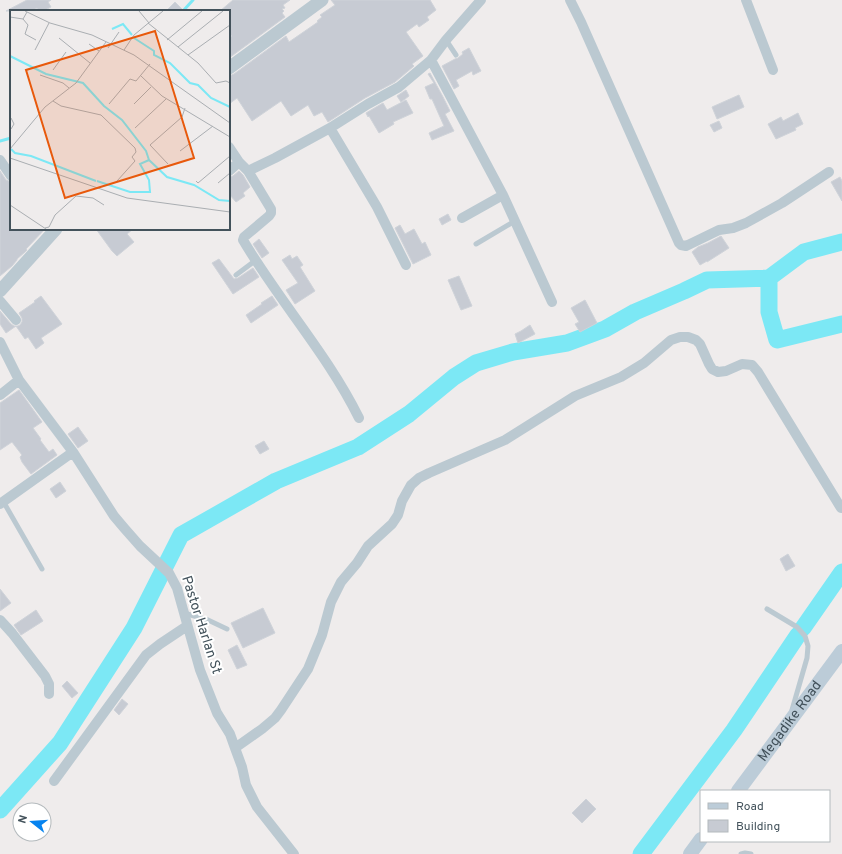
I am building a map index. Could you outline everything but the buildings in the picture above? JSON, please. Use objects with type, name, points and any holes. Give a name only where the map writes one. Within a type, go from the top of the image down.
[{"type":"main road","name":"Megadike Road","points":[[739,790],[842,651]]},
{"type":"main road","points":[[690,854],[700,840]]},
{"type":"street","points":[[230,67],[322,0]]},
{"type":"street","points":[[248,172],[330,128],[368,104],[399,87],[431,60],[446,40],[481,0]]},
{"type":"street","points":[[570,0],[681,246],[686,246],[719,230],[733,228],[746,223],[782,203],[829,172]]},
{"type":"street","points":[[746,0],[773,70]]},
{"type":"street","points":[[431,60],[503,195],[552,302]]},
{"type":"street","points":[[330,128],[380,211],[406,265]]},
{"type":"street","points":[[230,148],[248,172],[271,210],[269,216],[244,237],[244,240],[325,361],[350,400],[359,418]]},
{"type":"street","points":[[0,160],[10,175]]},
{"type":"street","points":[[230,170],[239,162]]},
{"type":"street","points":[[462,218],[503,195]]},
{"type":"street","points":[[0,290],[55,230]]},
{"type":"street","points":[[0,301],[16,320]]},
{"type":"street","points":[[235,748],[262,729],[275,718],[281,710],[308,669],[322,635],[331,602],[341,582],[357,563],[368,546],[392,524],[398,515],[402,501],[411,485],[419,478],[505,440],[575,396],[621,378],[644,363],[671,340],[680,337],[688,337],[696,340],[700,344],[708,364],[712,369],[718,372],[726,371],[742,364],[752,365],[758,372],[841,508]]},
{"type":"street","name":"Pastor Harlan St","points":[[0,342],[19,380],[73,452],[114,516],[140,546],[169,573],[177,588],[200,670],[218,713],[230,734],[242,767],[246,785],[257,807],[294,854]]},
{"type":"street","points":[[0,396],[19,380]]},
{"type":"street","points":[[2,503],[73,452]]},
{"type":"street","points":[[0,620],[12,633],[45,676],[49,684],[49,694]]},
{"type":"street","points":[[54,781],[146,655],[187,626]]},
{"type":"lane","points":[[446,40],[456,55]]},
{"type":"lane","points":[[476,244],[515,221]]},
{"type":"lane","points":[[236,276],[256,260]]},
{"type":"lane","points":[[2,503],[42,569]]},
{"type":"lane","points":[[767,608],[798,627],[805,636],[808,646],[807,658],[788,725]]},
{"type":"lane","points":[[184,613],[208,620],[227,629]]},
{"type":"lane","points":[[741,854],[751,854]]},
{"type":"waterway","points":[[184,10],[193,0]]},
{"type":"waterway","points":[[0,141],[10,138]]},
{"type":"waterway","points":[[842,242],[804,252],[769,278],[769,312],[777,340],[842,324]]},
{"type":"waterway","points":[[0,810],[60,743],[134,628],[181,535],[276,481],[358,447],[409,414],[454,377],[476,363],[513,352],[567,343],[605,329],[635,312],[707,280],[769,278]]},
{"type":"waterway","points":[[803,628],[842,572]]},
{"type":"waterway","points":[[641,854],[734,730],[798,635]]}]
